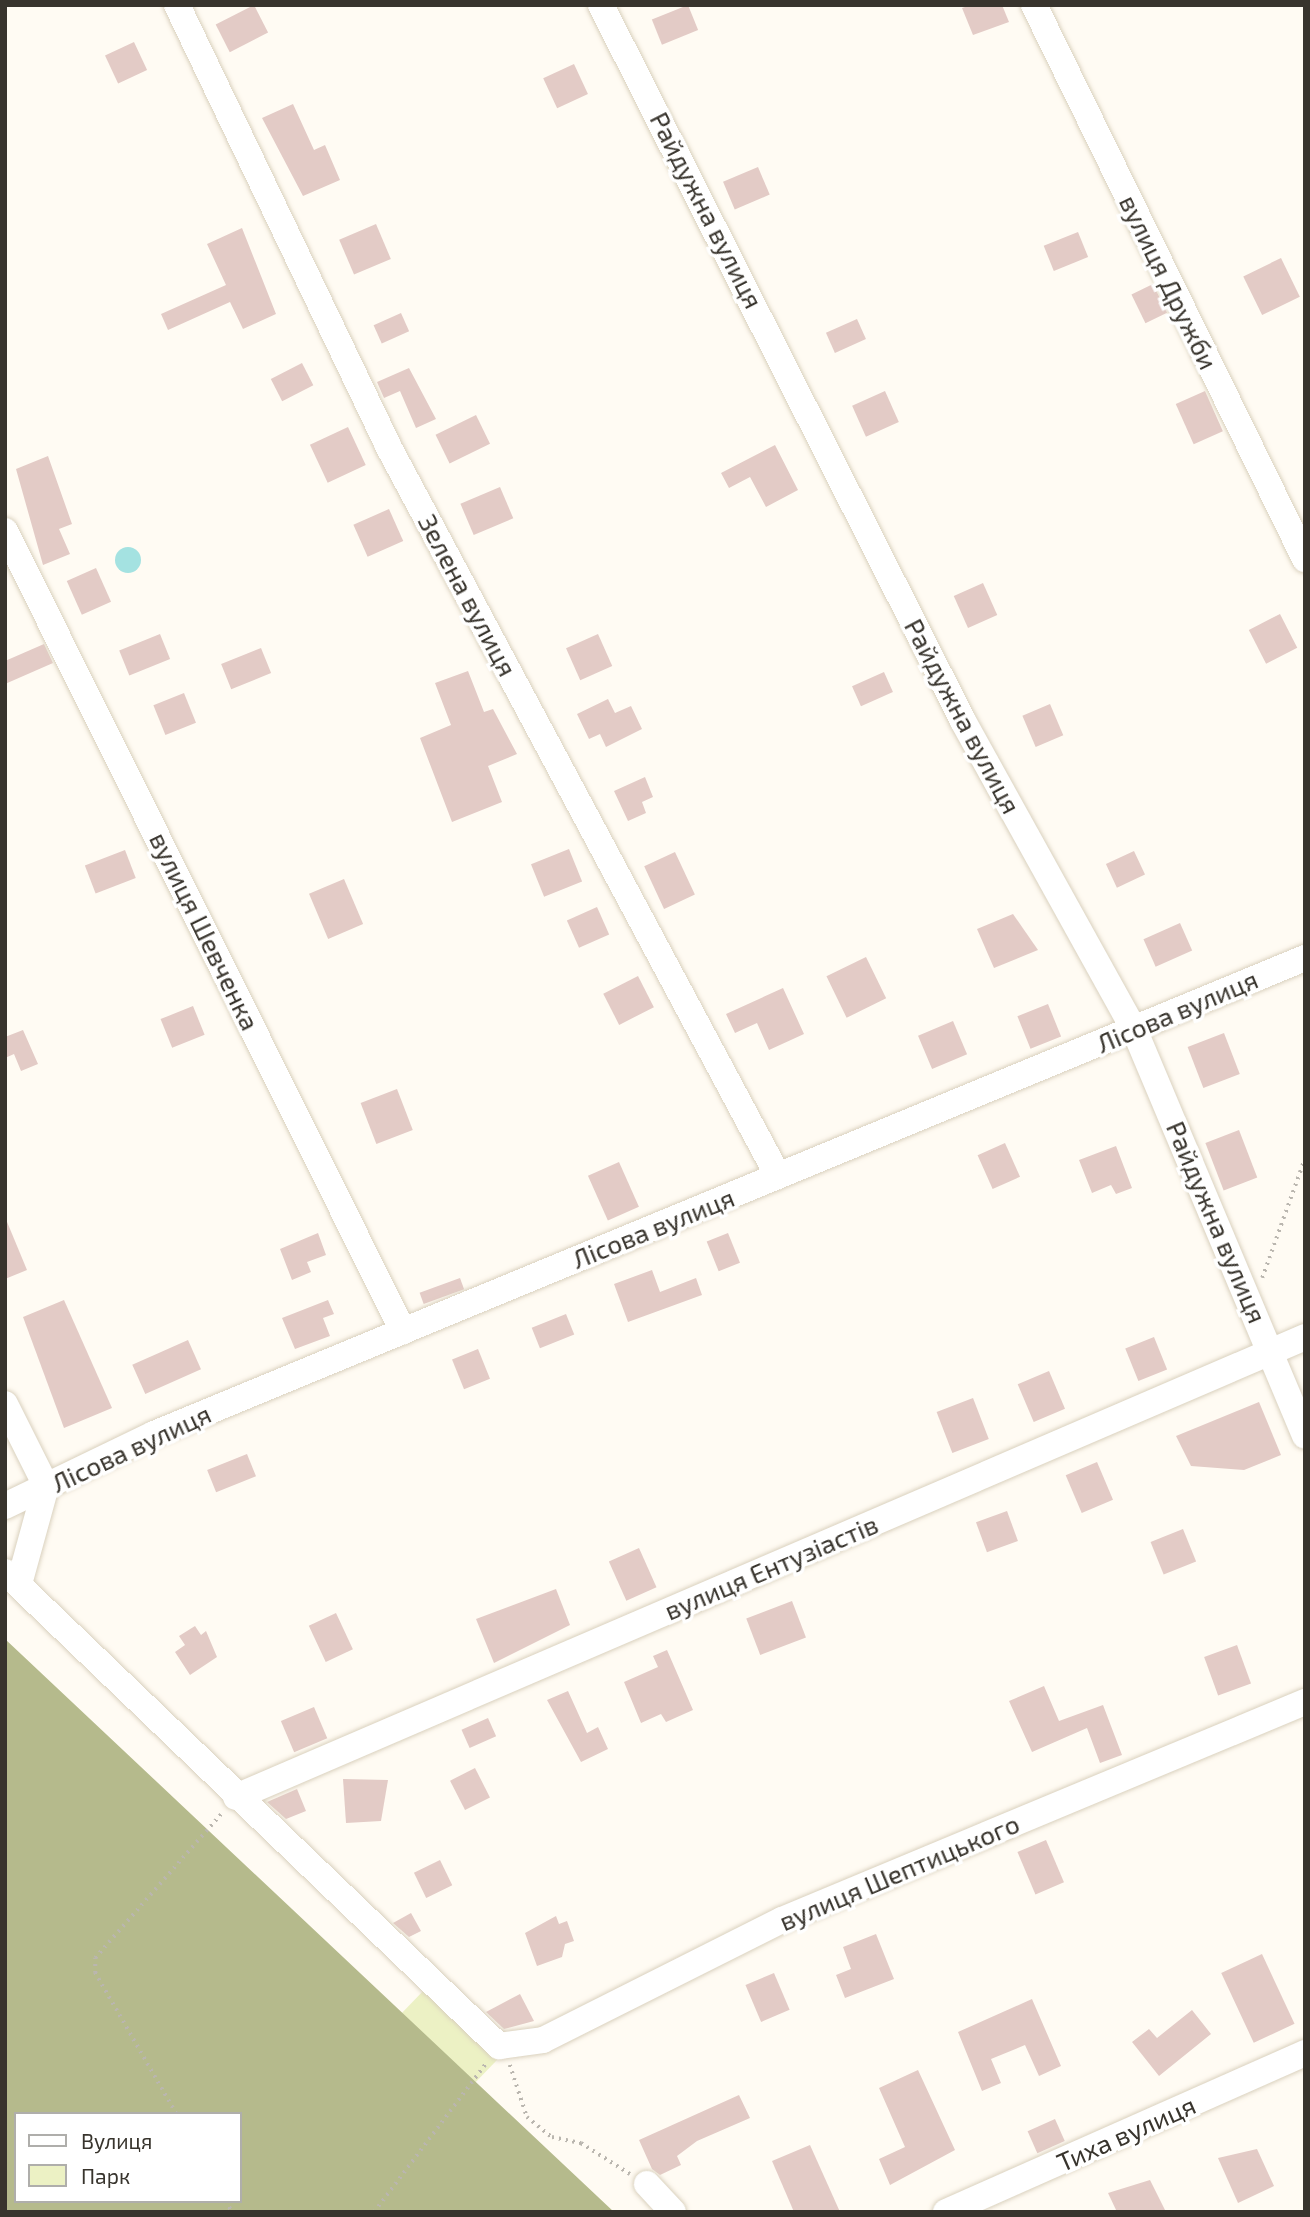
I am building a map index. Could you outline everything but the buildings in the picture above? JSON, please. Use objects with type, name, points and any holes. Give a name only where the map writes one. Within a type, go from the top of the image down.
[{"type":"street","name":"Зелена вулиця","points":[[177,5],[387,444],[778,1176]]},
{"type":"street","name":"Райдужна вулиця","points":[[601,5],[963,721],[1133,1029],[1305,1436]]},
{"type":"street","name":"вулиця Дружби","points":[[1034,5],[1305,559]]},
{"type":"street","name":"вулиця Шевченка","points":[[5,531],[403,1331]]},
{"type":"street","name":"Лісова вулиця","points":[[5,1506],[403,1331],[1305,958]]},
{"type":"street","name":"вулиця Ентузіастів","points":[[236,1797],[1305,1337]]},
{"type":"street","points":[[5,1404],[46,1486],[12,1578],[236,1797],[499,2046]]},
{"type":"street","name":"вулиця Шептицького","points":[[499,2046],[543,2040],[782,1920],[1305,1702]]},
{"type":"street","name":"Тиха вулиця","points":[[946,2212],[1305,2053]]},
{"type":"street","points":[[647,2184],[673,2212]]},
{"type":"path","points":[[1252,1308],[1305,1158]]},
{"type":"path","points":[[175,2112],[94,1973],[94,1958],[236,1797]]},
{"type":"path","points":[[499,2046],[527,2118],[647,2184]]},
{"type":"path","points":[[374,2212],[499,2046]]},
{"type":"green space","points":[[5,1639],[614,2212],[5,2212]]},
{"type":"green space","points":[[427,1987],[500,2057],[437,2122],[364,2052]]},
{"type":"water","points":[[128,547],[137,551],[141,560],[137,569],[128,573],[119,569],[115,560],[119,551]]}]
